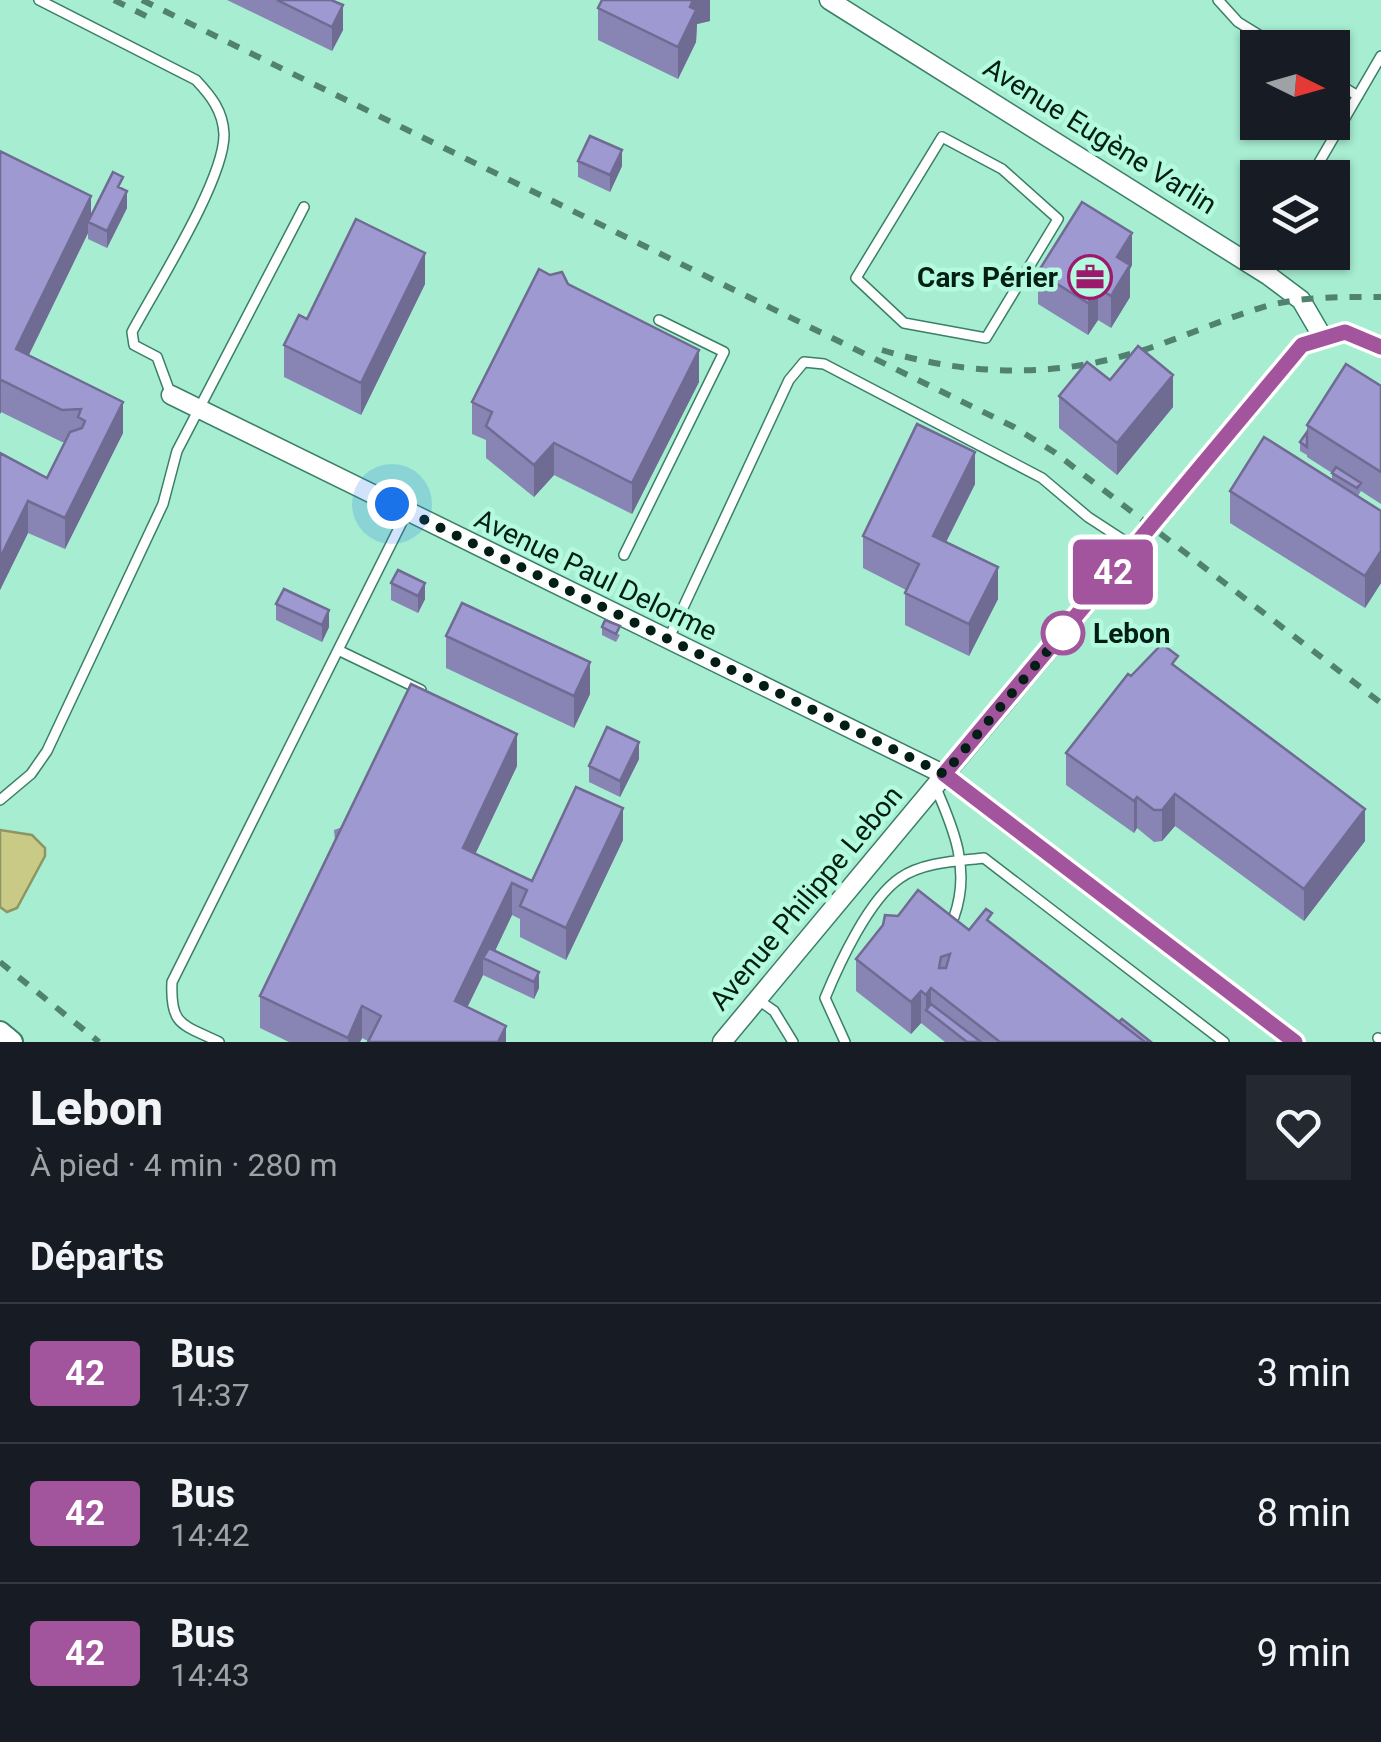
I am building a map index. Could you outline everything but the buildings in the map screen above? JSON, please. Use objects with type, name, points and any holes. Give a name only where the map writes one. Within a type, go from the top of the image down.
[{"type":"street","name":"Avenue Eugène Varlin","points":[[828,0],[1240,247]]},
{"type":"street","name":"Avenue Eugène Varlin","points":[[1272,270],[1301,300],[1322,336]]},
{"type":"street","points":[[1322,336],[1345,332],[1381,347]]},
{"type":"street","name":"Avenue Philippe Lebon","points":[[722,1042],[1302,345],[1322,336]]},
{"type":"street","name":"Avenue Paul Delorme","points":[[171,395],[940,780],[1295,1042]]},
{"type":"lane","points":[[38,0],[196,80],[214,100],[221,119],[221,163],[132,332],[134,345],[156,358],[171,395]]},
{"type":"lane","points":[[1218,0],[1251,30]]},
{"type":"lane","points":[[1321,160],[1381,56]]},
{"type":"lane","points":[[1350,91],[1358,96]]},
{"type":"lane","points":[[942,137],[1002,169],[1058,220],[986,338],[904,323],[856,278],[942,137]]},
{"type":"lane","points":[[0,800],[31,774],[46,752],[162,504],[169,472],[198,408],[304,206]]},
{"type":"lane","points":[[624,555],[724,352],[659,320]]},
{"type":"lane","points":[[668,641],[789,380],[804,362],[824,364],[1042,478],[1088,517],[1134,547]]},
{"type":"lane","points":[[219,1042],[178,1022],[171,1010],[172,982],[406,512]]},
{"type":"lane","points":[[338,650],[426,692]]},
{"type":"lane","points":[[940,780],[961,860],[962,894],[954,917]]},
{"type":"lane","points":[[845,1042],[825,998],[847,946],[899,878],[936,864],[984,858],[1224,1042]]},
{"type":"lane","points":[[758,999],[774,1011],[790,1040]]},
{"type":"shaded area","points":[[0,830],[32,835],[45,848],[45,856],[17,908],[7,912],[0,907]]},
{"type":"railway","points":[[114,0],[154,20]]},
{"type":"railway","points":[[142,0],[1014,427],[1054,452],[1381,703]]},
{"type":"railway","points":[[882,350],[972,368],[1063,368],[1141,351],[1281,303],[1381,297]]},
{"type":"railway","points":[[0,962],[99,1042]]},
{"type":"bus line","name":"42","points":[[1295,1042],[944,774],[1302,345],[1345,332],[1381,347]]},
{"type":"place","name":"Cars Périer","points":[[1090,277]]},
{"type":"place","name":"Lebon","points":[[1063,633]]},
{"type":"route","points":[[392,504],[944,774],[1071,623],[1063,633]]}]
